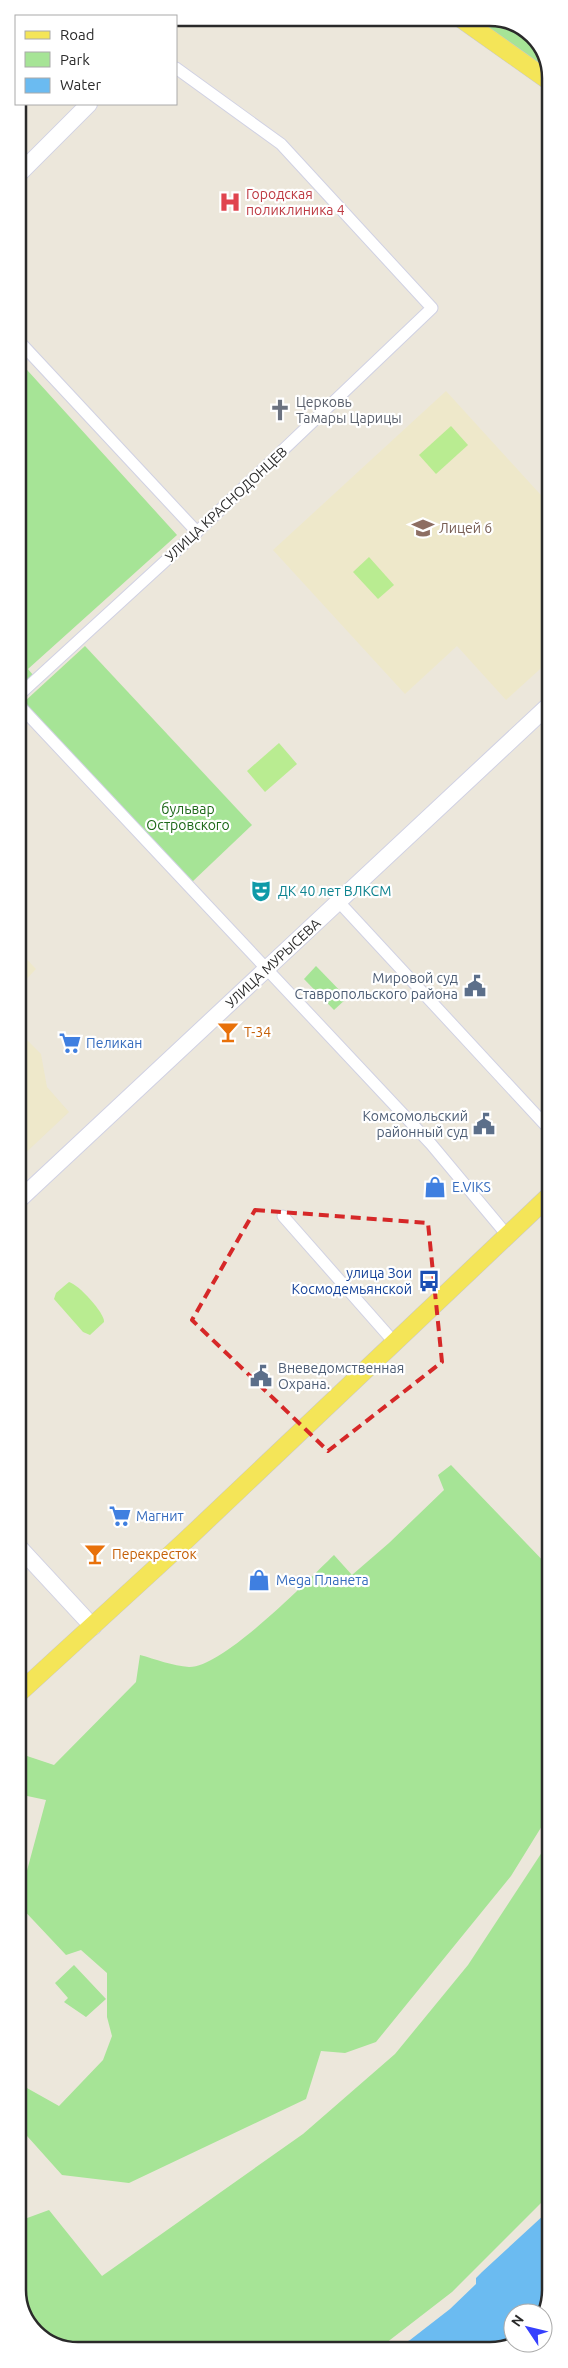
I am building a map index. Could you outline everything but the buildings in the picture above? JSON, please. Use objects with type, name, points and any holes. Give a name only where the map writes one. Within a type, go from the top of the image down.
[{"type":"main road","points":[[471,26],[542,76]]},
{"type":"main road","points":[[26,1687],[93,1627],[542,1202]]},
{"type":"street","name":"УЛИЦА КРАСНОДОНЦЕВ","points":[[26,689],[197,532],[432,308],[281,144],[178,69]]},
{"type":"street","points":[[26,167],[88,105]]},
{"type":"street","points":[[26,349],[197,532]]},
{"type":"street","name":"УЛИЦА МУРЫСЕВА","points":[[26,1194],[542,711]]},
{"type":"street","points":[[26,713],[431,1144],[507,1235]]},
{"type":"street","points":[[338,901],[542,1121]]},
{"type":"street","points":[[283,1216],[394,1342]]},
{"type":"street","points":[[26,1555],[93,1627]]},
{"type":"highlighted area","points":[[255,1210],[428,1223],[442,1362],[328,1451],[192,1320]]},
{"type":"shaded area","name":"Лицей 6","points":[[446,391],[542,496],[542,667],[506,700],[457,646],[405,694],[273,550]]},
{"type":"shaded area","points":[[26,958],[36,969],[26,980]]},
{"type":"shaded area","points":[[26,1039],[41,1054],[47,1087],[69,1112],[26,1152]]},
{"type":"green space","points":[[481,26],[504,28],[516,33],[535,52],[541,69]]},
{"type":"green space","points":[[26,369],[177,535],[28,669],[33,675],[26,682]]},
{"type":"green space","points":[[451,426],[468,445],[436,474],[419,455]]},
{"type":"green space","points":[[369,557],[394,585],[378,599],[353,572]]},
{"type":"green space","name":"бульвар Островского","points":[[85,646],[252,825],[192,882],[26,704],[26,700]]},
{"type":"green space","points":[[279,743],[297,764],[265,792],[247,771]]},
{"type":"green space","points":[[316,966],[347,998],[334,1010],[304,979]]},
{"type":"green space","points":[[69,1282],[90,1299],[103,1318],[104,1322],[90,1335],[83,1332],[54,1299],[56,1293]]},
{"type":"green space","points":[[451,1465],[542,1560],[542,1826],[511,1876],[376,2042],[345,2053],[321,2051],[306,2099],[129,2183],[62,2175],[26,2135],[26,2087],[59,2106],[103,2060],[112,2036],[107,2017],[107,1973],[81,1950],[66,1955],[26,1912],[26,1874],[46,1800],[26,1796],[26,1756],[54,1765],[136,1682],[140,1655],[170,1664],[189,1667],[204,1664],[243,1639],[286,1602],[334,1555],[352,1575],[389,1543],[444,1490],[438,1475]]},
{"type":"green space","points":[[542,1852],[542,2202],[452,2292],[387,2342],[74,2342],[58,2338],[39,2324],[33,2316],[27,2300],[26,2218],[49,2210],[102,2276],[303,2134],[395,2054],[468,1965]]},
{"type":"green space","points":[[74,1965],[106,1999],[86,2017],[64,2002],[68,1998],[55,1983]]},
{"type":"water","points":[[542,2217],[542,2290],[540,2303],[503,2303],[503,2340],[490,2342],[406,2342],[450,2309],[476,2284],[476,2278]]},
{"type":"place","name":"Городская поликлиника 4","points":[[230,202]]},
{"type":"place","name":"Церковь Тамары Царицы","points":[[280,410]]},
{"type":"place","name":"Лицей 6","points":[[423,528]]},
{"type":"place","name":"ДК 40 лет ВЛКСМ","points":[[261,891]]},
{"type":"place","name":"Мировой суд Ставропольского района","points":[[475,986]]},
{"type":"place","name":"Т-34","points":[[228,1032]]},
{"type":"place","name":"Пеликан","points":[[70,1043]]},
{"type":"place","name":"Комсомольский районный суд","points":[[484,1124]]},
{"type":"place","name":"E.VIKS","points":[[435,1187]]},
{"type":"place","name":"улица Зои Космодемьянской","points":[[429,1281]]},
{"type":"place","name":"Вневедомственная Охрана.","points":[[261,1376]]},
{"type":"place","name":"Магнит","points":[[120,1516]]},
{"type":"place","name":"Перекресток","points":[[95,1554]]},
{"type":"place","name":"Mega Планета","points":[[259,1580]]}]
